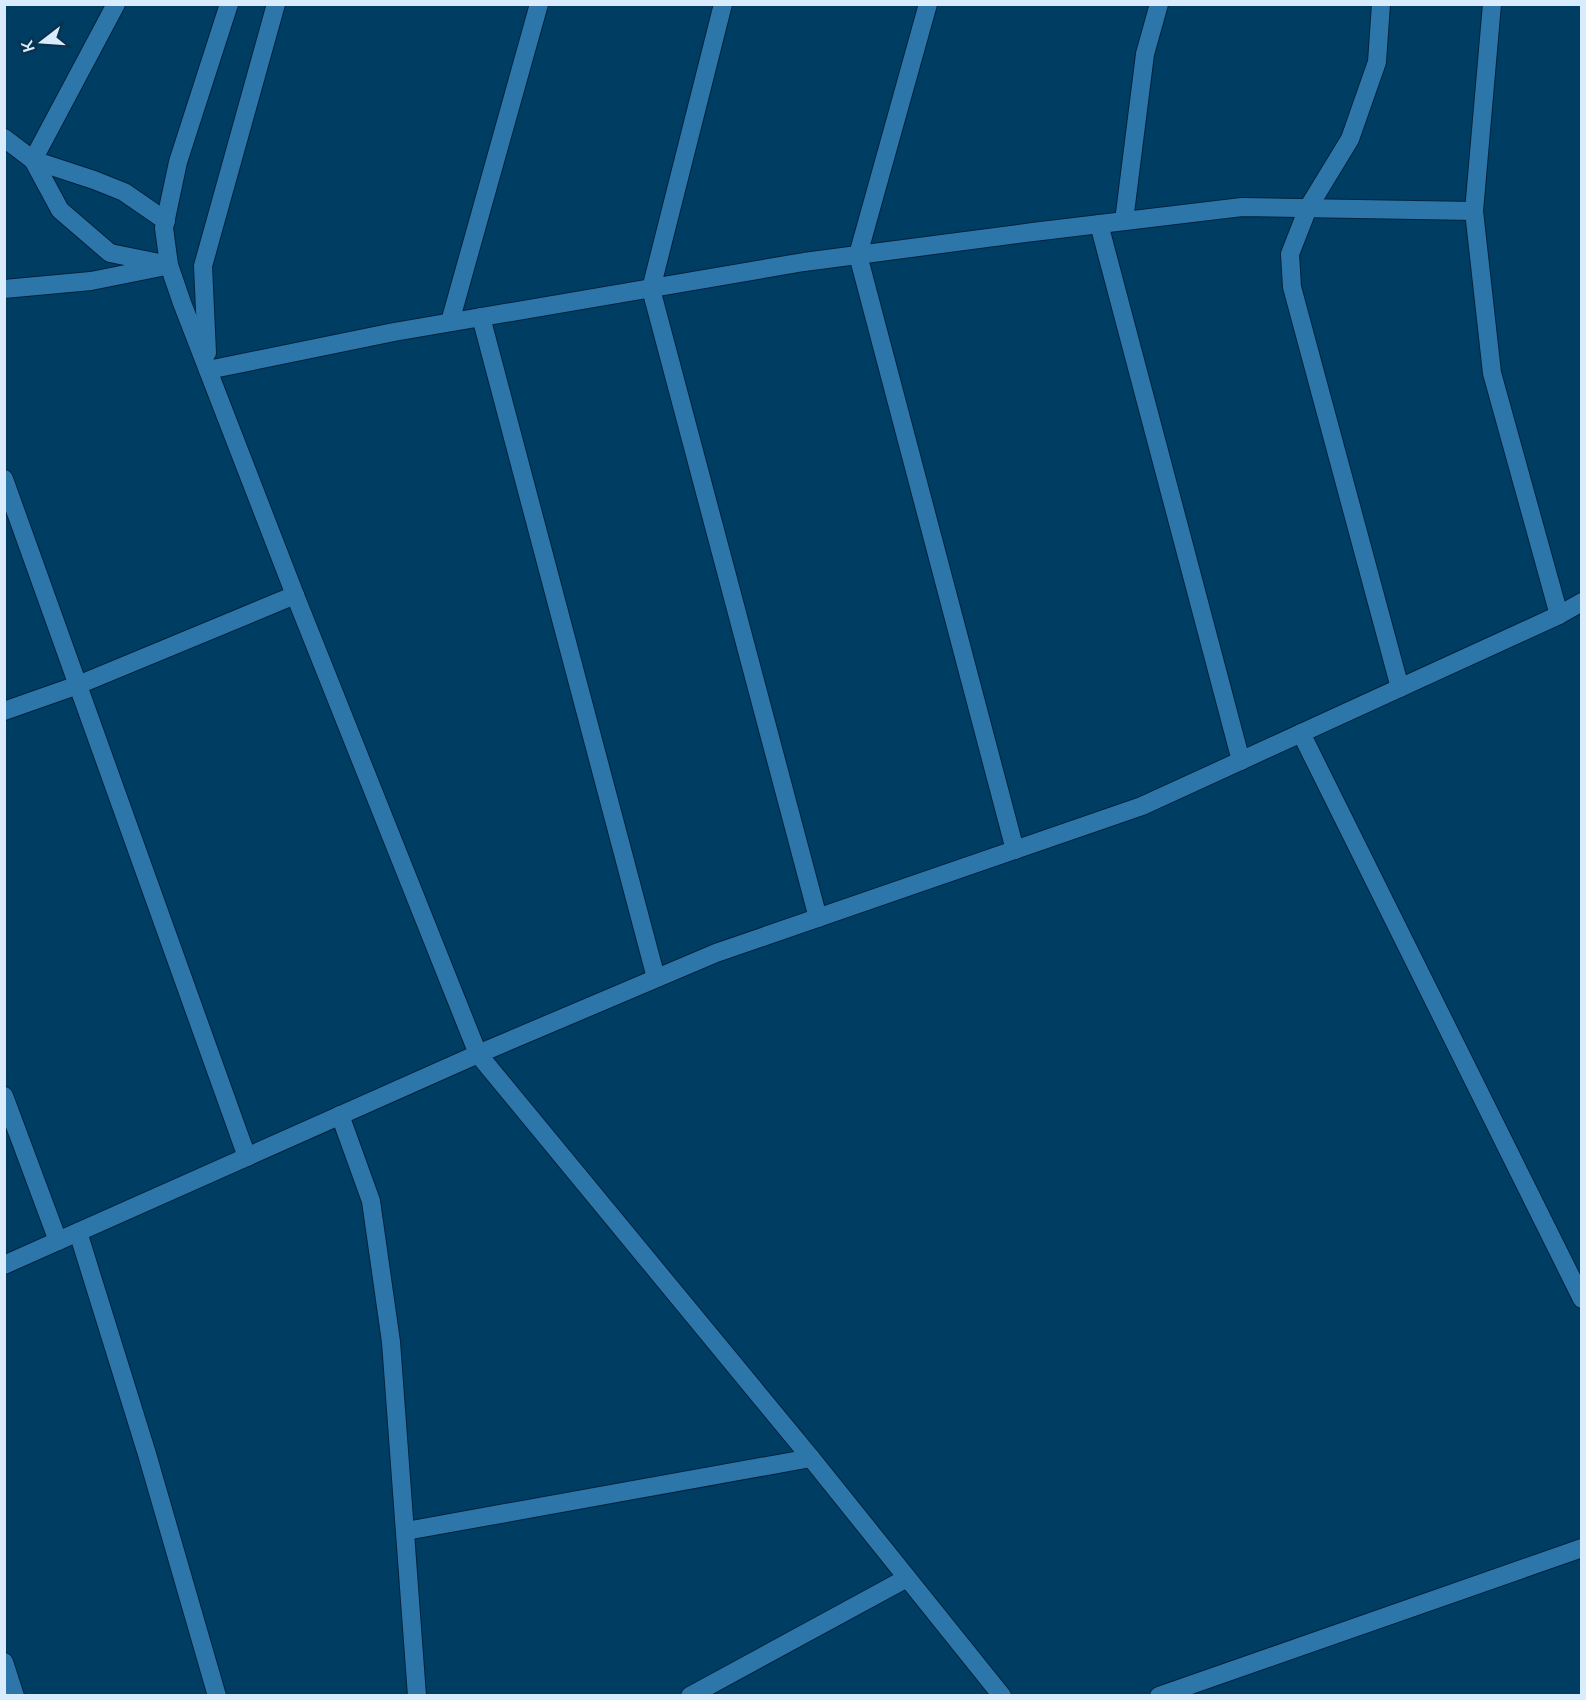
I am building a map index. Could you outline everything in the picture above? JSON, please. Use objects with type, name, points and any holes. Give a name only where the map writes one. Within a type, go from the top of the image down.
[{"type":"street","points":[[33,160],[116,4]]},
{"type":"street","points":[[229,4],[178,162],[164,228],[169,265],[295,595],[478,1054],[811,1458],[1002,1695]]},
{"type":"street","points":[[208,370],[203,266],[276,4]]},
{"type":"street","points":[[450,322],[539,4]]},
{"type":"street","points":[[723,4],[651,289],[819,918]]},
{"type":"street","points":[[928,4],[858,255],[1015,850]]},
{"type":"street","points":[[1124,221],[1145,54],[1159,4]]},
{"type":"street","points":[[1381,4],[1377,62],[1350,139],[1308,208],[1290,254],[1292,287],[1400,688]]},
{"type":"street","points":[[1492,4],[1474,211],[1492,373],[1559,615]]},
{"type":"street","points":[[4,138],[33,160],[124,192],[166,221]]},
{"type":"street","points":[[33,160],[60,210],[110,253],[169,265]]},
{"type":"street","points":[[208,370],[450,322],[858,255],[1099,224],[1242,207],[1474,211]]},
{"type":"street","points":[[1099,224],[1241,761]]},
{"type":"street","points":[[4,289],[91,281],[169,265]]},
{"type":"street","points":[[481,317],[656,978]]},
{"type":"street","points":[[4,479],[247,1157]]},
{"type":"street","points":[[4,711],[78,685],[295,595]]},
{"type":"street","points":[[4,1265],[478,1054],[716,953],[1142,806],[1559,615],[1581,602]]},
{"type":"street","points":[[1301,733],[1581,1299]]},
{"type":"street","points":[[4,1096],[58,1241]]},
{"type":"street","points":[[340,1115],[371,1201],[392,1342],[417,1695]]},
{"type":"street","points":[[78,1232],[147,1454],[217,1695]]},
{"type":"street","points":[[406,1531],[811,1458]]},
{"type":"street","points":[[1159,1695],[1581,1548]]},
{"type":"street","points":[[690,1695],[908,1578]]},
{"type":"street","points":[[4,1662],[15,1695]]}]
